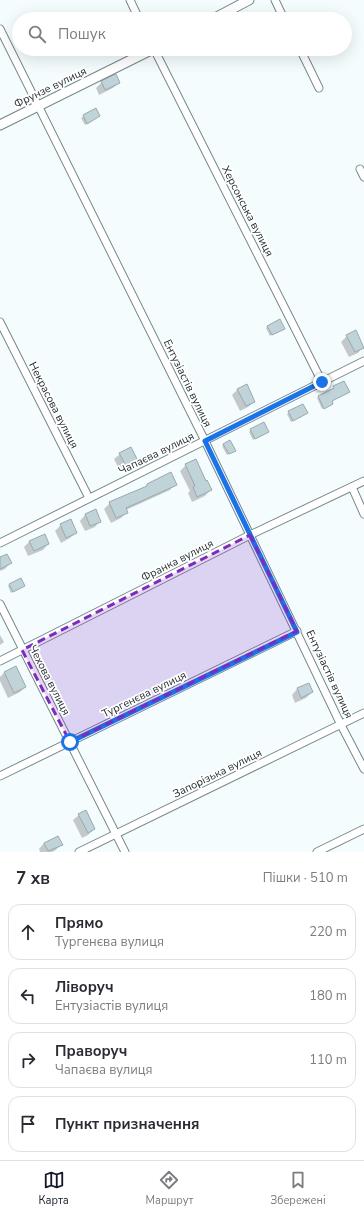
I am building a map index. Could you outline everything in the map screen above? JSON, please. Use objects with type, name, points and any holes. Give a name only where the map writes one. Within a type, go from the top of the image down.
[{"type":"street","points":[[130,0],[136,12]]},
{"type":"street","points":[[226,12],[249,0]]},
{"type":"street","points":[[275,0],[281,12]]},
{"type":"street","name":"Ентузіастів вулиця","points":[[0,29],[12,52]]},
{"type":"street","name":"Ентузіастів вулиця","points":[[14,56],[205,441],[341,725],[364,769]]},
{"type":"street","name":"Фрунзе вулиця","points":[[0,125],[140,56]]},
{"type":"street","name":"Херсонська вулиця","points":[[158,56],[322,382]]},
{"type":"street","points":[[303,56],[319,88]]},
{"type":"street","points":[[360,169],[364,177]]},
{"type":"street","name":"Некрасова вулиця","points":[[0,322],[89,498]]},
{"type":"street","name":"Чапаєва вулиця","points":[[0,543],[364,361]]},
{"type":"street","name":"Франка вулиця","points":[[0,661],[250,535],[364,480]]},
{"type":"street","points":[[352,487],[364,514]]},
{"type":"street","name":"Чехова вулиця","points":[[0,604],[125,852]]},
{"type":"street","name":"Тургенєва вулиця","points":[[0,776],[297,632]]},
{"type":"street","name":"Запорізька вулиця","points":[[79,852],[364,714]]},
{"type":"street","points":[[317,852],[364,829]]},
{"type":"highlighted area","points":[[250,535],[297,631],[70,742],[22,650]]},
{"type":"building","points":[[116,74],[120,83],[105,90],[101,81]]},
{"type":"building","points":[[96,108],[100,116],[87,124],[83,115]]},
{"type":"building","points":[[280,319],[285,329],[272,335],[267,326]]},
{"type":"building","points":[[356,330],[364,348],[355,352],[346,335]]},
{"type":"building","points":[[344,381],[350,392],[332,401],[333,404],[324,409],[318,396]]},
{"type":"building","points":[[247,384],[255,402],[246,406],[237,389]]},
{"type":"building","points":[[303,404],[308,413],[293,421],[288,411]]},
{"type":"building","points":[[264,422],[269,432],[255,439],[250,429]]},
{"type":"building","points":[[230,440],[236,451],[229,454],[223,444]]},
{"type":"building","points":[[131,447],[138,461],[126,466],[119,453]]},
{"type":"building","points":[[196,459],[206,481],[207,480],[212,490],[197,497],[193,487],[195,486],[185,464]]},
{"type":"building","points":[[171,472],[177,485],[126,508],[128,513],[116,518],[109,502],[147,486],[147,484]]},
{"type":"building","points":[[96,509],[101,522],[90,526],[85,514]]},
{"type":"building","points":[[71,519],[77,533],[66,538],[60,524]]},
{"type":"building","points":[[45,534],[49,544],[34,551],[29,541]]},
{"type":"building","points":[[7,554],[12,563],[0,569],[0,557]]},
{"type":"building","points":[[21,578],[25,586],[13,592],[9,584]]},
{"type":"building","points":[[16,666],[26,687],[14,693],[4,672]]},
{"type":"building","points":[[309,683],[313,692],[301,698],[297,688]]},
{"type":"building","points":[[86,810],[95,829],[88,833],[78,814]]},
{"type":"building","points":[[58,836],[63,845],[48,851],[44,843]]},
{"type":"route","points":[[70,742],[297,632],[205,441],[322,382]]}]
